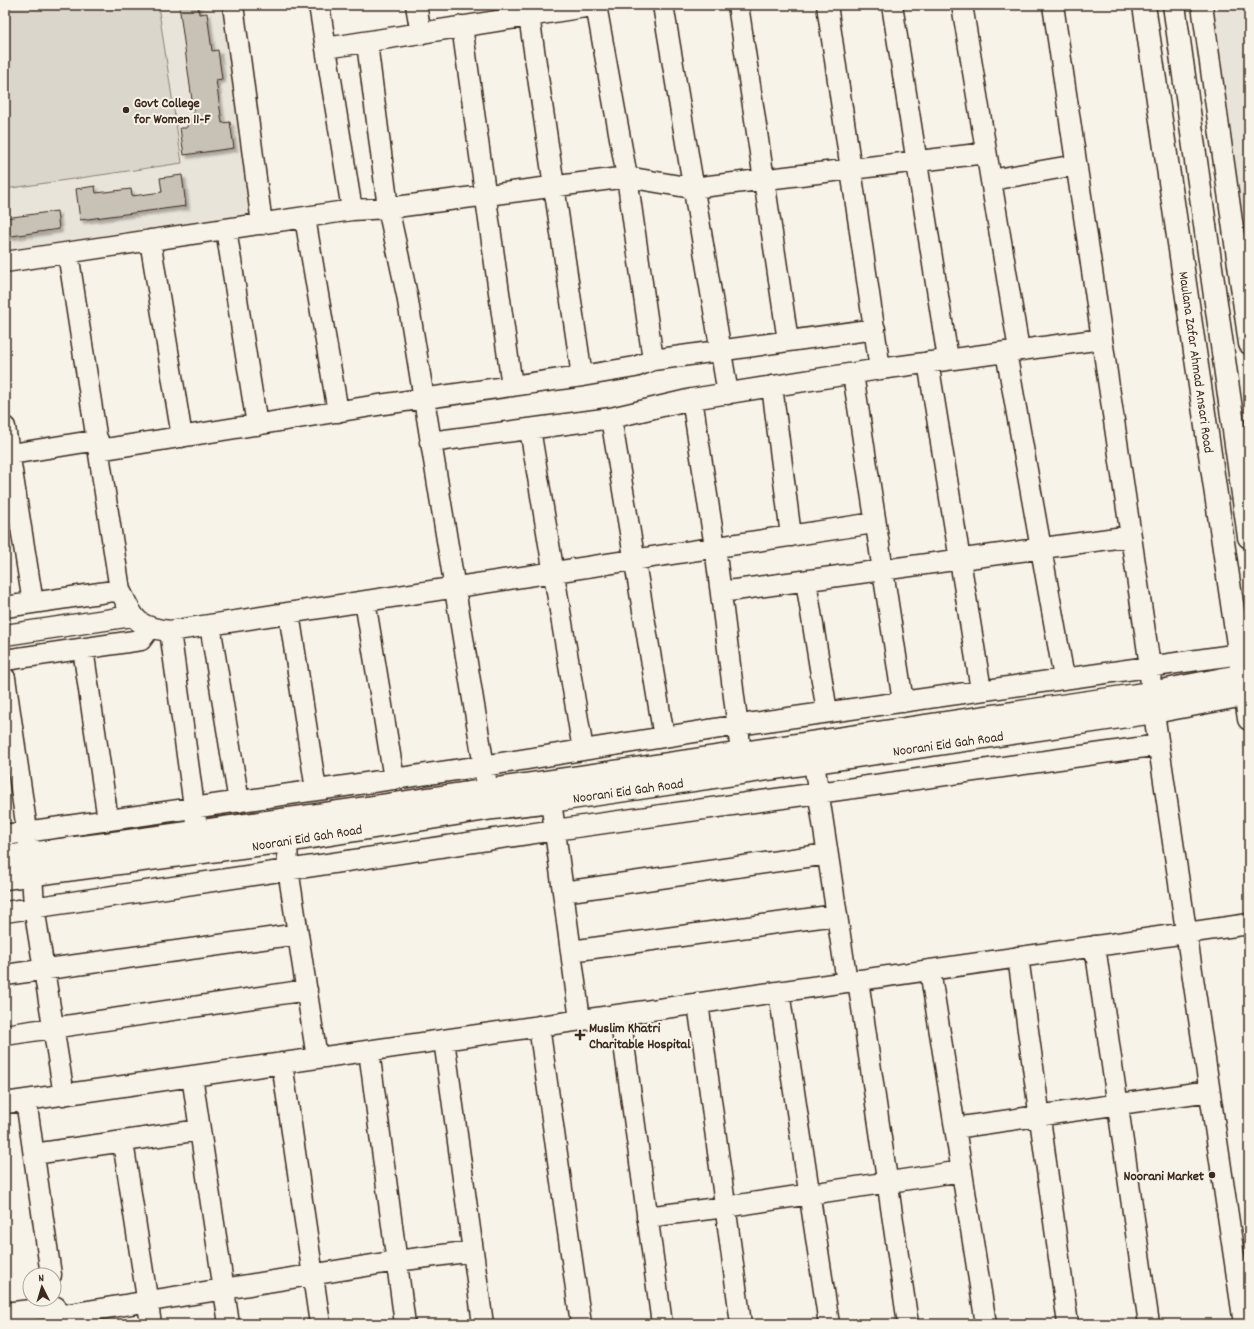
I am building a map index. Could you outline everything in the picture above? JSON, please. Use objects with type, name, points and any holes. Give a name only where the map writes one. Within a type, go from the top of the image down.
[{"type":"main road","name":"Maulana Zafar Ahmad Ansari Road","points":[[1144,5],[1245,678],[1249,719]]},
{"type":"main road","name":"Maulana Zafar Ahmad Ansari Road","points":[[1174,5],[1249,537]]},
{"type":"main road","name":"Noorani Eid Gah Road","points":[[5,878],[31,864],[197,833],[491,799],[551,801],[814,763],[1153,702],[1245,678]]},
{"type":"main road","name":"Noorani Eid Gah Road","points":[[5,857],[31,864],[287,841],[491,799],[741,752],[1153,702]]},
{"type":"street","points":[[233,5],[262,224]]},
{"type":"street","points":[[319,5],[352,210]]},
{"type":"street","points":[[416,5],[421,34]]},
{"type":"street","points":[[326,48],[367,43],[462,26],[504,12],[529,16],[575,7],[597,5],[627,177],[654,360]]},
{"type":"street","points":[[663,5],[692,188],[728,394]]},
{"type":"street","points":[[738,5],[788,341]]},
{"type":"street","points":[[827,5],[880,369]]},
{"type":"street","points":[[892,5],[948,359]]},
{"type":"street","points":[[962,5],[991,180],[1013,351],[1041,548],[1064,678]]},
{"type":"street","points":[[1053,5],[1150,666],[1153,702],[1210,1091],[1240,1323]]},
{"type":"street","points":[[1202,5],[1249,344]]},
{"type":"street","points":[[529,16],[582,376]]},
{"type":"street","points":[[462,26],[512,386]]},
{"type":"street","points":[[367,43],[388,208],[407,295],[483,766],[491,799]]},
{"type":"street","points":[[5,262],[352,210],[388,208],[485,194],[627,177],[692,188],[986,154]]},
{"type":"street","points":[[991,180],[1076,165]]},
{"type":"street","points":[[305,218],[338,412]]},
{"type":"street","points":[[226,229],[257,425]]},
{"type":"street","points":[[150,240],[182,437]]},
{"type":"street","points":[[68,253],[120,590],[132,616],[149,629],[170,631],[874,523]]},
{"type":"street","points":[[7,455],[182,437],[582,376],[635,367],[654,360],[875,329]]},
{"type":"street","points":[[430,442],[611,418],[692,399],[880,369],[1102,339]]},
{"type":"street","points":[[928,362],[980,690]]},
{"type":"street","points":[[852,374],[903,702]]},
{"type":"street","points":[[772,386],[791,536]]},
{"type":"street","points":[[692,399],[715,548],[739,725],[741,752]]},
{"type":"street","points":[[611,418],[664,737]]},
{"type":"street","points":[[5,427],[7,455],[33,603]]},
{"type":"street","points":[[530,429],[582,750]]},
{"type":"street","points":[[721,592],[1131,536]]},
{"type":"street","points":[[806,581],[827,712]]},
{"type":"street","points":[[5,607],[120,590]]},
{"type":"street","points":[[365,601],[394,779]]},
{"type":"street","points":[[289,613],[316,790]]},
{"type":"street","points":[[5,635],[132,616]]},
{"type":"street","points":[[210,625],[239,802]]},
{"type":"street","points":[[5,660],[141,640],[149,629]]},
{"type":"street","points":[[170,631],[197,833]]},
{"type":"street","points":[[82,649],[108,820]]},
{"type":"street","points":[[5,835],[483,766],[827,712],[1150,666],[1245,678]]},
{"type":"street","points":[[5,678],[27,832],[34,907],[64,1095]]},
{"type":"street","points":[[5,912],[555,830],[1159,745]]},
{"type":"street","points":[[814,763],[836,915],[852,981],[887,1181],[908,1324]]},
{"type":"street","points":[[551,801],[580,1020]]},
{"type":"street","points":[[287,841],[288,869],[318,1058]]},
{"type":"street","points":[[563,892],[827,854]]},
{"type":"street","points":[[571,951],[836,915]]},
{"type":"street","points":[[5,1103],[1249,924]]},
{"type":"street","points":[[5,975],[298,934]]},
{"type":"street","points":[[1095,946],[1149,1324]]},
{"type":"street","points":[[1018,957],[1068,1324]]},
{"type":"street","points":[[930,970],[986,1324]]},
{"type":"street","points":[[5,1035],[307,990]]},
{"type":"street","points":[[779,992],[829,1324]]},
{"type":"street","points":[[698,1003],[742,1324]]},
{"type":"street","points":[[620,1015],[662,1324]]},
{"type":"street","points":[[540,1026],[581,1324]]},
{"type":"street","points":[[444,1040],[484,1324]]},
{"type":"street","points":[[369,1051],[406,1324]]},
{"type":"street","points":[[282,1063],[320,1324]]},
{"type":"street","points":[[192,1076],[229,1324]]},
{"type":"street","points":[[955,1128],[1210,1091]]},
{"type":"street","points":[[26,1100],[50,1267]]},
{"type":"street","points":[[34,1154],[200,1130]]},
{"type":"street","points":[[123,1142],[151,1324]]},
{"type":"street","points":[[647,1217],[725,1207],[887,1181],[962,1171]]},
{"type":"street","points":[[5,1313],[148,1303],[397,1261],[473,1251]]},
{"type":"shaded area","name":"Govt College for Women 11-F","points":[[5,5],[233,5],[260,215],[5,250]]},
{"type":"shaded area","points":[[5,5],[158,5],[182,163],[5,189]]},
{"type":"shaded area","points":[[1207,5],[1249,5],[1249,275]]},
{"type":"building","points":[[179,5],[198,5],[199,14],[207,13],[212,51],[218,50],[222,79],[216,80],[222,123],[230,122],[234,148],[184,155],[180,128],[186,128],[194,115]]},
{"type":"building","points":[[182,175],[186,206],[80,220],[76,189],[95,186],[96,193],[131,189],[132,196],[162,192],[160,178]]},
{"type":"building","points":[[57,211],[59,229],[5,237],[5,218]]},
{"type":"place","name":"Govt College for Women 11-F","points":[[126,110]]},
{"type":"place","name":"Muslim Khatri Charitable Hospital","points":[[580,1035]]},
{"type":"place","name":"Noorani Market","points":[[1212,1175]]}]
